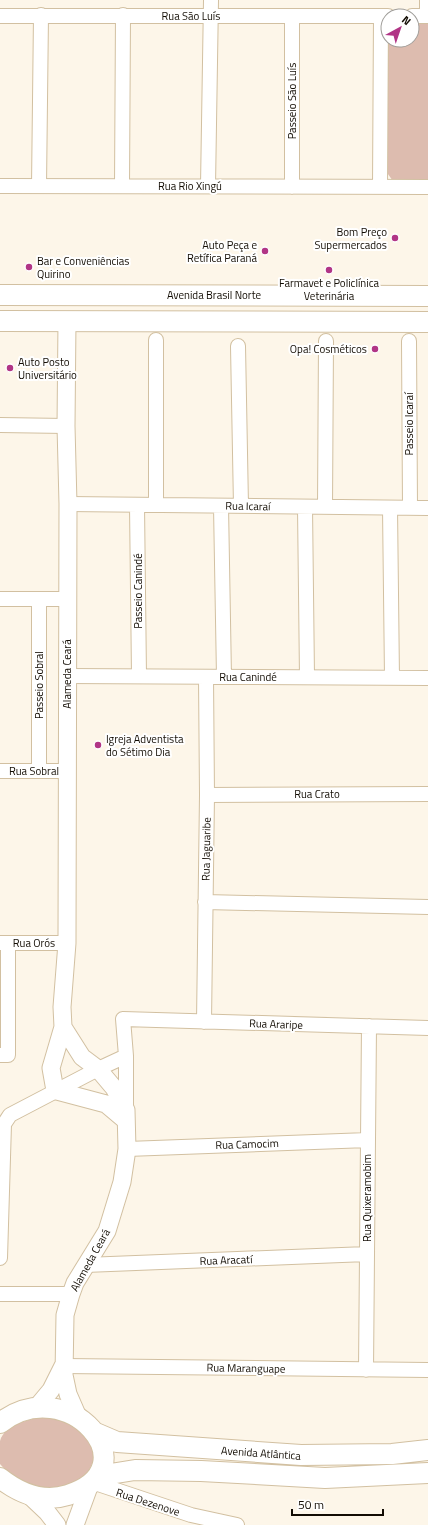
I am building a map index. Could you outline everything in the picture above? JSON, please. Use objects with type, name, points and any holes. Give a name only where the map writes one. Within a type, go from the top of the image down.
[{"type":"main road","name":"Avenida Brasil Norte","points":[[0,295],[428,296]]},
{"type":"main road","points":[[0,321],[428,322]]},
{"type":"main road","name":"Avenida Atlântica","points":[[0,1423],[20,1411],[49,1407],[68,1412],[96,1433],[117,1442],[301,1455],[392,1454],[428,1450]]},
{"type":"main road","points":[[96,1433],[101,1443],[103,1454],[102,1466],[97,1482]]},
{"type":"main road","name":"Avenida Atlântica","points":[[0,1478],[18,1491],[48,1498],[63,1497],[97,1482],[135,1470],[201,1471],[325,1478],[428,1473]]},
{"type":"street","points":[[208,186],[211,0]]},
{"type":"street","points":[[427,0],[428,16]]},
{"type":"street","points":[[39,186],[41,15]]},
{"type":"street","points":[[122,186],[123,15]]},
{"type":"street","name":"Rua São Luís","points":[[0,16],[380,16]]},
{"type":"street","name":"Passeio São Luís","points":[[292,16],[292,187]]},
{"type":"street","points":[[380,187],[383,48]]},
{"type":"street","name":"Rua Rio Xingú","points":[[0,186],[428,187]]},
{"type":"street","name":"Alameda Ceará","points":[[63,1027],[62,1007],[67,943],[68,504],[66,426],[68,321]]},
{"type":"street","points":[[156,340],[156,505]]},
{"type":"street","points":[[325,507],[326,340]]},
{"type":"street","name":"Passeio Icaraí","points":[[409,341],[410,508]]},
{"type":"street","points":[[238,346],[241,506]]},
{"type":"street","points":[[0,426],[66,426]]},
{"type":"street","name":"Rua Icaraí","points":[[68,504],[428,508]]},
{"type":"street","name":"Passeio Canindé","points":[[137,505],[139,676]]},
{"type":"street","points":[[221,506],[224,677]]},
{"type":"street","points":[[305,507],[307,677]]},
{"type":"street","points":[[390,508],[392,678]]},
{"type":"street","points":[[0,599],[67,599]]},
{"type":"street","name":"Passeio Sobral","points":[[39,599],[39,771]]},
{"type":"street","name":"Rua Canindé","points":[[67,676],[428,678]]},
{"type":"street","name":"Rua Jaguaribe","points":[[204,1022],[207,795],[206,677]]},
{"type":"street","name":"Rua Sobral","points":[[0,771],[67,771]]},
{"type":"street","name":"Rua Crato","points":[[207,795],[428,794]]},
{"type":"street","points":[[205,902],[428,907]]},
{"type":"street","points":[[4,943],[4,1055]]},
{"type":"street","name":"Rua Orós","points":[[4,943],[67,943]]},
{"type":"street","name":"Rua Araripe","points":[[126,1056],[123,1019],[428,1028]]},
{"type":"street","name":"Rua Quixeramobim","points":[[366,1370],[369,1026]]},
{"type":"street","points":[[51,1068],[60,1062],[82,1057],[63,1027]]},
{"type":"street","points":[[57,1091],[52,1078],[51,1068],[63,1027]]},
{"type":"street","points":[[0,1258],[1,1174],[4,1124],[10,1116],[98,1069],[126,1056],[125,1115],[106,1104],[57,1091]]},
{"type":"street","name":"Alameda Ceará","points":[[78,1418],[68,1394],[63,1366],[65,1315],[71,1294],[85,1265],[107,1231],[122,1182],[127,1149],[125,1115],[114,1088],[98,1069],[82,1057]]},
{"type":"street","name":"Rua Camocim","points":[[127,1149],[368,1140]]},
{"type":"street","name":"Rua Aracatí","points":[[85,1265],[367,1254]]},
{"type":"street","points":[[0,1294],[71,1294]]},
{"type":"street","name":"Alameda Ceará","points":[[36,1408],[51,1390],[63,1366]]},
{"type":"street","name":"Rua Maranguape","points":[[63,1366],[428,1370]]},
{"type":"street","points":[[75,1525],[97,1482]]},
{"type":"street","name":"Rua Dezenove","points":[[97,1482],[191,1515],[237,1525]]},
{"type":"street","points":[[28,1494],[47,1512],[57,1525]]},
{"type":"shaded area","points":[[420,22],[428,22],[428,183],[395,184],[383,167],[386,48],[420,48]]},
{"type":"shaded area","points":[[48,1415],[74,1422],[97,1453],[87,1475],[73,1483],[60,1487],[46,1488],[33,1486],[10,1475],[0,1464],[0,1441],[3,1435],[13,1426],[28,1420]]},
{"type":"place","name":"Bom Preço Supermercados","points":[[395,238]]},
{"type":"place","name":"Auto Peça e Retífica Paraná","points":[[265,251]]},
{"type":"place","name":"Bar e Conveniências Quirino","points":[[29,267]]},
{"type":"place","name":"Farmavet e Policlínica Veterinária","points":[[329,270]]},
{"type":"place","name":"Opa! Cosméticos","points":[[375,349]]},
{"type":"place","name":"Auto Posto Universitário","points":[[10,368]]},
{"type":"place","name":"Igreja Adventista do Sétimo Dia","points":[[98,745]]}]
